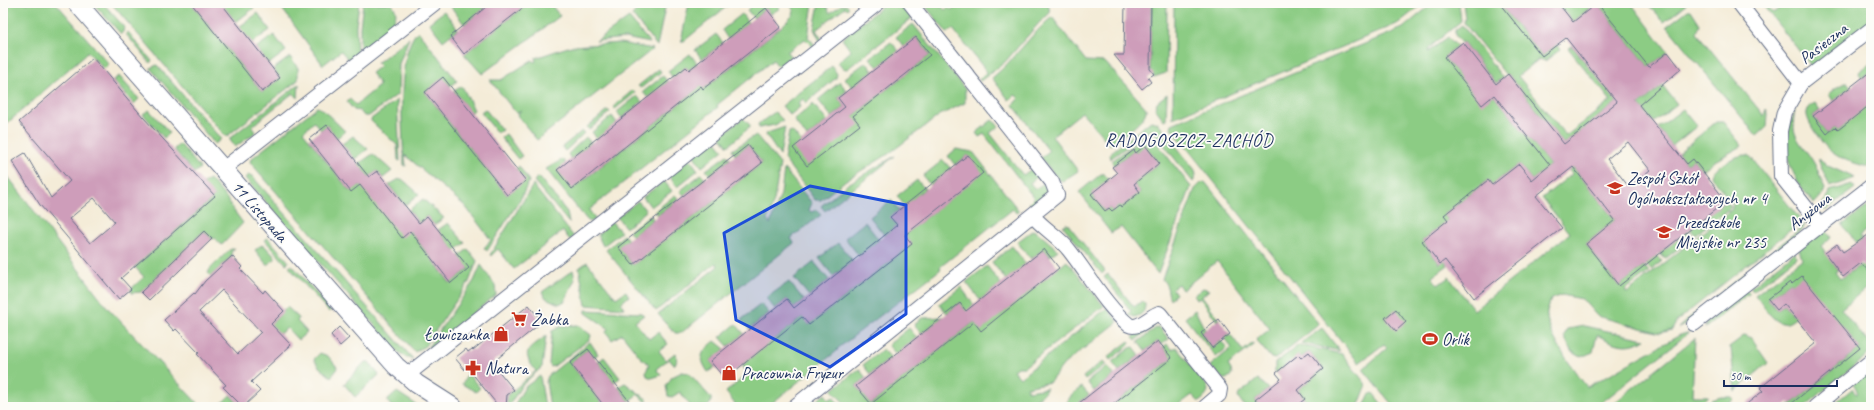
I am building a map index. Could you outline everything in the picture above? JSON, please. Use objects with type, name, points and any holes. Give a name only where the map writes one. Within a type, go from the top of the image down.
[{"type":"street","name":"11 Listopada","points":[[77,3],[379,348],[406,376],[453,407]]},
{"type":"street","points":[[223,169],[435,3]]},
{"type":"street","points":[[406,376],[878,3]]},
{"type":"street","points":[[794,407],[1033,216],[1057,195],[1052,182],[910,3]]},
{"type":"street","name":"Pasieczna","points":[[1739,3],[1801,83],[1871,29]]},
{"type":"street","points":[[1801,83],[1787,106],[1780,131],[1781,176],[1820,225]]},
{"type":"street","name":"Anyżowa","points":[[1694,324],[1871,186]]},
{"type":"street","points":[[1033,216],[1068,249],[1110,304],[1129,325],[1133,327],[1137,326],[1153,315],[1159,313],[1161,315],[1220,389],[1221,393],[1204,407]]},
{"type":"street","points":[[1815,407],[1871,361]]},
{"type":"highlighted area","points":[[810,186],[906,205],[906,314],[830,367],[736,320],[724,233]]},
{"type":"green space","points":[[3,3],[56,3],[109,64],[104,69],[88,52],[3,127]]},
{"type":"green space","points":[[93,3],[103,3],[124,27],[121,34]]},
{"type":"green space","points":[[111,3],[191,3],[262,92],[280,78],[273,69],[290,57],[298,68],[298,80],[226,137]]},
{"type":"green space","points":[[225,3],[250,3],[254,8],[236,22],[222,5]]},
{"type":"green space","points":[[278,3],[359,3],[356,26],[357,53],[349,60],[341,51],[323,65]]},
{"type":"green space","points":[[363,3],[391,3],[396,11],[394,19],[396,21],[360,51],[360,27]]},
{"type":"green space","points":[[455,3],[480,3],[484,9],[464,24],[451,7]]},
{"type":"green space","points":[[529,3],[555,3],[552,6],[560,16],[482,74],[464,54]]},
{"type":"green space","points":[[643,3],[666,3],[657,46],[632,15]]},
{"type":"green space","points":[[689,3],[731,3],[684,41],[681,41]]},
{"type":"green space","points":[[756,3],[776,3],[780,8],[771,14],[766,8],[754,18],[747,10]]},
{"type":"green space","points":[[788,3],[813,3],[808,37],[815,45],[813,47],[805,39],[787,52],[791,57],[778,66],[773,60],[717,105],[718,107],[589,210],[596,220],[590,222],[587,220],[546,169],[563,159],[573,189],[701,86],[704,89],[781,27],[793,15],[794,10]]},
{"type":"green space","points":[[886,3],[902,3],[912,16],[911,19],[847,69],[842,68],[838,62],[851,51],[842,39]]},
{"type":"green space","points":[[923,3],[938,3],[945,10],[948,7],[951,10],[959,4],[961,6],[965,3],[1048,3],[1050,13],[1039,23],[1004,63],[980,81],[979,79],[987,72],[953,29],[947,33]]},
{"type":"green space","points":[[1149,3],[1167,3],[1166,73],[1154,77],[1150,69],[1151,4]]},
{"type":"green space","points":[[1174,3],[1424,3],[1397,24],[1173,118]]},
{"type":"green space","points":[[1433,3],[1459,3],[1461,21],[1429,48],[1428,52],[1448,37],[1457,46],[1444,57],[1482,104],[1494,95],[1550,165],[1532,180],[1519,164],[1492,185],[1488,180],[1444,215],[1448,220],[1422,241],[1440,264],[1444,260],[1448,265],[1432,277],[1438,285],[1449,277],[1474,310],[1570,233],[1542,198],[1572,174],[1565,165],[1569,162],[1615,220],[1586,244],[1619,286],[1644,266],[1649,272],[1625,290],[1627,293],[1732,209],[1733,204],[1711,176],[1712,172],[1734,158],[1749,155],[1799,218],[1798,224],[1677,321],[1672,330],[1660,333],[1597,316],[1582,299],[1562,295],[1551,299],[1547,311],[1547,319],[1550,329],[1561,351],[1587,387],[1680,335],[1690,332],[1596,407],[1394,407],[1363,369],[1387,348],[1384,344],[1359,363],[1171,128],[1172,124],[1403,28]]},
{"type":"green space","points":[[1463,3],[1499,3],[1542,56],[1557,44],[1561,49],[1545,61],[1539,59],[1518,76],[1566,136],[1611,101],[1568,48],[1572,46],[1617,102],[1564,144],[1508,74],[1506,75],[1464,23],[1465,18]]},
{"type":"green space","points":[[1558,3],[1596,3],[1573,22]]},
{"type":"green space","points":[[1597,3],[1631,3],[1668,52],[1649,67]]},
{"type":"green space","points":[[1646,3],[1688,3],[1664,22]]},
{"type":"green space","points":[[1761,3],[1765,3],[1773,13],[1787,3],[1871,3],[1871,21],[1812,67]]},
{"type":"green space","points":[[819,4],[827,7],[830,13],[841,5],[846,5],[849,7],[847,9],[845,7],[816,30],[822,39],[820,41],[814,29]]},
{"type":"green space","points":[[1688,10],[1691,10],[1700,24],[1697,33],[1764,116],[1766,109],[1768,114],[1767,127],[1757,136],[1667,26]]},
{"type":"green space","points":[[444,11],[458,29],[443,41],[429,23]]},
{"type":"green space","points":[[258,13],[270,30],[252,43],[239,27]]},
{"type":"green space","points":[[742,14],[748,23],[728,39],[722,30]]},
{"type":"green space","points":[[1052,17],[1086,61],[1105,62],[1146,108],[1143,118],[1110,145],[1082,112],[1052,136],[1078,171],[1063,181],[1059,180],[1041,158],[1049,151],[1013,105],[1019,98],[1015,95],[1009,100],[992,78]]},
{"type":"green space","points":[[629,18],[650,43],[625,38],[596,41]]},
{"type":"green space","points":[[913,24],[965,89],[965,103],[940,115],[887,155],[846,180],[821,200],[815,200],[784,159],[789,132],[792,131],[801,142],[853,116],[930,55],[916,37],[904,47],[896,37]]},
{"type":"green space","points":[[1462,25],[1503,78],[1496,83],[1463,42],[1461,43],[1455,35],[1455,30]]},
{"type":"green space","points":[[418,31],[457,81],[450,86],[443,78],[425,92],[507,195],[525,181],[516,169],[519,166],[529,181],[521,198],[487,251],[484,248],[491,240],[465,206],[405,155],[406,166],[404,165],[402,115],[403,75],[406,57],[411,42]]},
{"type":"green space","points":[[128,32],[152,61],[150,63],[126,34]]},
{"type":"green space","points":[[716,34],[723,43],[702,59],[695,50]]},
{"type":"green space","points":[[274,35],[286,51],[269,64],[256,48]]},
{"type":"green space","points":[[409,38],[399,64],[398,94],[369,116],[364,116],[360,111],[354,110],[347,102],[350,99],[356,105],[380,85],[371,73],[380,66],[377,63]]},
{"type":"green space","points":[[891,42],[899,51],[878,67],[870,58]]},
{"type":"green space","points":[[620,43],[653,49],[537,140],[517,115],[521,110],[516,113],[490,80],[501,80],[532,60],[534,62],[536,61],[535,58],[571,46]]},
{"type":"green space","points":[[690,54],[697,63],[689,70],[686,67],[673,78],[668,71]]},
{"type":"green space","points":[[866,62],[873,71],[852,87],[845,78]]},
{"type":"green space","points":[[1871,63],[1871,71],[1862,78],[1859,73],[1860,71]]},
{"type":"green space","points":[[157,65],[221,139],[215,144],[150,68]]},
{"type":"green space","points":[[832,66],[837,74],[836,78],[806,103],[803,99],[798,103],[800,107],[790,115],[782,106]]},
{"type":"green space","points":[[659,69],[661,72],[641,88],[638,86]]},
{"type":"green space","points":[[119,76],[139,99],[134,104],[113,80]]},
{"type":"green space","points":[[663,76],[668,82],[648,98],[643,92]]},
{"type":"green space","points":[[840,82],[847,91],[838,98],[845,107],[832,117],[818,100]]},
{"type":"green space","points":[[1847,82],[1851,87],[1833,101],[1829,94]]},
{"type":"green space","points":[[299,84],[298,98],[293,93],[252,126],[256,132],[235,147],[230,138]]},
{"type":"green space","points":[[462,86],[474,110],[471,113],[454,91]]},
{"type":"green space","points":[[1663,86],[1677,104],[1654,122],[1639,105]]},
{"type":"green space","points":[[633,90],[635,93],[615,109],[613,107]]},
{"type":"green space","points":[[1167,94],[1166,119],[1164,120],[1155,108],[1157,102]]},
{"type":"green space","points":[[637,96],[642,102],[622,118],[617,112]]},
{"type":"green space","points":[[397,100],[400,161],[398,160],[397,145],[371,121],[371,119]]},
{"type":"green space","points":[[1815,103],[1820,110],[1813,116],[1827,134],[1835,127],[1838,130],[1865,104],[1868,107],[1871,105],[1871,168],[1841,158],[1825,146],[1812,128],[1807,116],[1808,109]]},
{"type":"green space","points":[[813,104],[827,121],[807,137],[794,120]]},
{"type":"green space","points":[[317,107],[322,109],[345,131],[337,138],[327,125],[321,130],[314,122],[303,132],[350,191],[360,185],[410,231],[450,283],[469,269],[459,256],[468,249],[477,261],[469,282],[425,346],[415,352],[250,162],[251,159]]},
{"type":"green space","points":[[485,109],[502,130],[497,133],[481,112]]},
{"type":"green space","points":[[1683,109],[1697,126],[1672,146],[1658,128]]},
{"type":"green space","points":[[149,110],[170,133],[164,138],[143,114]]},
{"type":"green space","points":[[608,110],[610,112],[589,130],[587,127]]},
{"type":"green space","points":[[1795,110],[1795,134],[1816,166],[1825,189],[1823,194],[1814,204],[1792,171],[1789,160],[1787,149],[1788,137],[1790,124]]},
{"type":"green space","points":[[775,112],[783,120],[775,125],[759,128],[758,124]]},
{"type":"green space","points":[[612,116],[617,123],[597,139],[592,132]]},
{"type":"green space","points":[[743,118],[751,126],[728,146],[720,136]]},
{"type":"green space","points":[[992,120],[999,126],[990,133],[1023,175],[1033,168],[1038,176],[1030,183],[1035,189],[1044,183],[1046,186],[1046,193],[1036,204],[1033,205],[1029,203],[1034,198],[984,134],[979,137],[976,133]]},
{"type":"green space","points":[[1151,121],[1158,123],[1195,170],[1196,175],[1193,182],[1154,132],[1150,130],[1110,159],[1109,154]]},
{"type":"green space","points":[[1716,122],[1723,122],[1742,146],[1713,162],[1702,171],[1693,159],[1687,164],[1678,153]]},
{"type":"green space","points":[[785,127],[780,156],[766,135],[767,133]]},
{"type":"green space","points":[[582,131],[584,133],[565,151],[562,147]]},
{"type":"green space","points":[[1149,133],[1191,187],[1158,274],[1121,227],[1111,233],[1079,192],[1101,174],[1104,174],[1109,180],[1091,194],[1105,211],[1109,208],[1112,211],[1120,205],[1122,207],[1140,193],[1134,184],[1159,163],[1145,146],[1136,153],[1134,150],[1114,165],[1112,161]]},
{"type":"green space","points":[[506,134],[522,156],[518,159],[501,138]]},
{"type":"green space","points":[[756,135],[780,164],[774,201],[767,220],[770,224],[781,194],[784,169],[812,203],[809,210],[811,212],[817,210],[821,215],[791,238],[794,243],[681,333],[675,333],[658,314],[718,266],[716,263],[656,311],[606,250],[624,235],[628,240],[619,247],[633,265],[762,163],[748,145],[735,155],[732,150]]},
{"type":"green space","points":[[353,136],[368,149],[355,159],[342,144]]},
{"type":"green space","points":[[586,137],[591,143],[571,159],[568,154]]},
{"type":"green space","points":[[715,140],[723,150],[702,167],[694,156]]},
{"type":"green space","points":[[180,144],[200,168],[194,173],[174,149]]},
{"type":"green space","points":[[956,149],[973,152],[1019,211],[1016,213],[1013,209],[940,267],[941,269],[837,349],[838,350],[767,407],[737,407],[726,392],[748,374],[742,365],[802,317],[809,325],[912,244],[905,235],[982,173],[968,155],[955,165],[948,156]]},
{"type":"green space","points":[[373,154],[392,171],[383,178],[377,171],[369,177],[358,164]]},
{"type":"green space","points":[[727,155],[730,159],[710,175],[706,170]]},
{"type":"green space","points":[[895,156],[825,211],[821,206],[848,184]]},
{"type":"green space","points":[[690,159],[698,170],[677,187],[669,176]]},
{"type":"green space","points":[[1818,159],[1828,166],[1855,178],[1830,187]]},
{"type":"green space","points":[[943,160],[951,169],[930,185],[923,176]]},
{"type":"green space","points":[[3,170],[107,307],[201,407],[3,407]]},
{"type":"green space","points":[[701,174],[705,179],[684,195],[680,191]]},
{"type":"green space","points":[[249,175],[252,176],[413,359],[398,352],[245,178]]},
{"type":"green space","points":[[539,177],[567,212],[569,223],[534,181]]},
{"type":"green space","points":[[210,179],[229,201],[232,208],[243,223],[222,245],[214,238],[212,239],[204,231],[141,292],[132,293],[131,289],[144,277],[135,267],[214,197],[203,183]]},
{"type":"green space","points":[[399,179],[402,179],[419,194],[405,205],[389,185]]},
{"type":"green space","points":[[917,180],[925,189],[905,206],[897,196]]},
{"type":"green space","points":[[664,181],[672,191],[651,207],[643,197]]},
{"type":"green space","points":[[1205,182],[1318,323],[1317,326],[1275,359],[1271,358],[1256,340],[1270,329],[1217,261],[1182,290],[1178,284],[1172,288],[1176,294],[1170,299],[1167,287],[1162,279],[1195,189],[1201,183]]},
{"type":"green space","points":[[1852,184],[1855,188],[1826,210],[1819,208],[1829,195],[1830,191]]},
{"type":"green space","points":[[533,185],[574,237],[570,240],[563,231],[514,269],[498,249],[491,256],[490,255]]},
{"type":"green space","points":[[675,195],[679,199],[658,215],[655,211]]},
{"type":"green space","points":[[423,199],[444,218],[434,225],[427,216],[419,223],[409,210]]},
{"type":"green space","points":[[891,200],[899,210],[891,217],[897,225],[885,236],[870,217]]},
{"type":"green space","points":[[638,201],[646,211],[626,228],[617,217]]},
{"type":"green space","points":[[1726,201],[1731,207],[1695,235],[1672,205],[1701,220]]},
{"type":"green space","points":[[1871,204],[1871,227],[1860,236],[1871,250],[1864,251],[1842,225]]},
{"type":"green space","points":[[650,215],[653,219],[633,236],[629,231]]},
{"type":"green space","points":[[612,222],[621,232],[603,246],[598,236],[600,232]]},
{"type":"green space","points":[[865,222],[879,240],[859,256],[845,238]]},
{"type":"green space","points":[[448,223],[465,243],[455,251],[438,230]]},
{"type":"green space","points":[[1067,223],[1105,271],[1102,274],[1063,226]]},
{"type":"green space","points":[[1805,223],[1803,229],[1683,326],[1678,328],[1801,228]]},
{"type":"green space","points":[[1824,229],[1831,237],[1821,246],[1838,270],[1835,272],[1840,279],[1861,265],[1871,274],[1871,284],[1841,309],[1871,346],[1871,352],[1804,407],[1788,407],[1860,348],[1843,327],[1790,282],[1768,299],[1777,310],[1784,304],[1792,315],[1795,313],[1798,316],[1787,323],[1782,323],[1773,318],[1755,295],[1802,259],[1799,249]]},
{"type":"green space","points":[[1033,230],[1058,250],[1050,256],[1044,249],[1031,259],[1017,242]]},
{"type":"green space","points":[[1688,230],[1693,237],[1665,259],[1660,253]]},
{"type":"green space","points":[[268,238],[289,262],[286,264],[265,240]]},
{"type":"green space","points":[[838,243],[853,261],[833,276],[819,258]]},
{"type":"green space","points":[[264,245],[276,258],[267,265],[255,250]]},
{"type":"green space","points":[[1012,246],[1026,264],[1006,280],[992,262]]},
{"type":"green space","points":[[235,248],[231,252],[232,256],[211,276],[208,273],[210,269],[229,250]]},
{"type":"green space","points":[[1652,250],[1662,261],[1651,270],[1646,264]]},
{"type":"green space","points":[[1795,252],[1796,257],[1753,291],[1750,288]]},
{"type":"green space","points":[[1067,261],[1104,306],[1024,367],[1018,367],[1013,370],[1020,378],[1107,308],[1118,322],[1064,364],[1050,382],[1027,387],[1028,391],[1047,388],[1043,394],[1028,407],[848,407],[832,390],[859,369],[866,378],[856,386],[871,404],[974,322],[981,330]]},
{"type":"green space","points":[[587,262],[616,298],[626,291],[629,296],[621,303],[624,308],[586,305],[579,268]]},
{"type":"green space","points":[[814,262],[829,280],[809,296],[794,278]]},
{"type":"green space","points":[[292,265],[331,310],[329,312],[289,267]]},
{"type":"green space","points":[[481,265],[495,285],[496,295],[429,348],[428,347],[474,281]]},
{"type":"green space","points":[[987,266],[1001,284],[980,300],[966,282]]},
{"type":"green space","points":[[573,270],[575,279],[565,301],[559,304],[546,298],[542,292]]},
{"type":"green space","points":[[1108,274],[1134,307],[1142,301],[1145,304],[1144,311],[1141,314],[1134,317],[1128,314],[1131,311],[1104,277]]},
{"type":"green space","points":[[789,282],[804,300],[794,308],[787,299],[775,309],[766,298]]},
{"type":"green space","points":[[961,287],[974,305],[966,312],[960,303],[947,313],[939,304]]},
{"type":"green space","points":[[1203,288],[1209,290],[1202,296],[1219,319],[1217,321],[1200,298],[1197,300],[1194,295]]},
{"type":"green space","points":[[1747,290],[1750,293],[1705,328],[1706,323]]},
{"type":"green space","points":[[761,304],[769,313],[749,329],[741,320]]},
{"type":"green space","points":[[287,307],[299,318],[297,321],[307,332],[298,340],[287,328],[278,335],[269,322],[274,321]]},
{"type":"green space","points":[[586,310],[641,313],[644,315],[635,322],[649,339],[658,332],[668,344],[659,351],[666,360],[675,353],[677,361],[674,365],[669,359],[656,369],[661,375],[652,378],[647,376],[646,372],[649,364],[641,358],[622,334],[612,340],[606,332],[608,328],[586,313]]},
{"type":"green space","points":[[1195,310],[1205,330],[1201,333],[1212,347],[1221,341],[1227,348],[1216,357],[1185,318]]},
{"type":"green space","points":[[943,317],[921,334],[914,324],[922,318]]},
{"type":"green space","points":[[1155,323],[1136,340],[1133,337],[1149,324]]},
{"type":"green space","points":[[736,324],[744,334],[728,346],[720,337]]},
{"type":"green space","points":[[578,325],[591,335],[590,339],[551,367],[549,364],[552,331],[562,326]]},
{"type":"green space","points":[[1584,326],[1645,339],[1627,345],[1615,343],[1597,335],[1593,352],[1581,357],[1571,351],[1564,336],[1567,329]]},
{"type":"green space","points":[[1159,327],[1169,339],[1161,345],[1158,341],[1145,351],[1138,342]]},
{"type":"green space","points":[[909,328],[917,338],[896,354],[888,345]]},
{"type":"green space","points":[[1322,328],[1340,351],[1301,343]]},
{"type":"green space","points":[[1230,334],[1243,351],[1253,343],[1254,345],[1228,365],[1232,375],[1226,379],[1223,379],[1210,366],[1232,348],[1224,338]]},
{"type":"green space","points":[[1745,335],[1751,338],[1768,363],[1735,391],[1731,348],[1729,347]]},
{"type":"green space","points":[[546,336],[542,367],[522,385],[508,407],[506,407],[507,400],[505,397],[536,371],[528,359],[528,351]]},
{"type":"green space","points":[[1695,338],[1692,396],[1708,396],[1702,402],[1700,407],[1609,407]]},
{"type":"green space","points":[[715,341],[725,349],[710,361],[715,367],[708,372],[703,362],[702,354]]},
{"type":"green space","points":[[1129,341],[1130,343],[1128,346],[1110,360],[1108,357]]},
{"type":"green space","points":[[590,342],[598,354],[594,357],[588,349],[570,363],[605,407],[550,407],[546,382],[548,376]]},
{"type":"green space","points":[[1167,344],[1172,350],[1176,347],[1207,386],[1208,391],[1205,397],[1199,402],[1192,395],[1176,407],[1110,407],[1172,359],[1163,347]]},
{"type":"green space","points":[[1299,345],[1342,354],[1365,383],[1366,387],[1358,407],[1295,407],[1305,399],[1298,390],[1323,369],[1309,352],[1276,373],[1275,372],[1275,363]]},
{"type":"green space","points":[[1134,347],[1140,355],[1119,371],[1112,362],[1130,348]]},
{"type":"green space","points":[[883,349],[891,358],[870,374],[863,365]]},
{"type":"green space","points":[[320,353],[328,356],[337,367],[336,371],[331,377],[319,367],[314,359]]},
{"type":"green space","points":[[604,357],[620,378],[614,382],[598,362]]},
{"type":"green space","points":[[1103,361],[1106,364],[1085,380],[1083,377]]},
{"type":"green space","points":[[365,362],[369,362],[379,375],[355,397],[344,384]]},
{"type":"green space","points":[[1107,366],[1114,375],[1094,391],[1087,382]]},
{"type":"green space","points":[[1871,369],[1871,407],[1830,407],[1852,389],[1856,394],[1858,393],[1853,384]]},
{"type":"green space","points":[[682,372],[689,373],[711,398],[711,403],[707,407],[691,407],[680,392],[672,397],[668,396],[666,386],[672,377]]},
{"type":"green space","points":[[468,374],[480,388],[476,392],[462,384]]},
{"type":"green space","points":[[540,376],[545,407],[513,407],[525,387]]},
{"type":"green space","points":[[1258,379],[1269,389],[1255,400],[1261,407],[1245,407],[1238,397],[1239,394]]},
{"type":"green space","points":[[625,383],[648,400],[645,402],[638,394],[629,401],[618,387]]},
{"type":"green space","points":[[1082,387],[1089,395],[1080,402],[1084,407],[1064,407],[1072,394]]},
{"type":"green space","points":[[397,392],[420,407],[392,407],[387,401]]},
{"type":"green space","points":[[1373,393],[1384,407],[1364,407],[1369,395]]},
{"type":"green space","points":[[825,394],[829,400],[833,397],[842,407],[820,407],[816,401]]},
{"type":"green space","points":[[230,395],[241,407],[218,407]]},
{"type":"green space","points":[[1721,397],[1732,397],[1734,399],[1727,405],[1728,407],[1706,407],[1711,400]]},
{"type":"building","points":[[191,3],[221,3],[280,78],[262,92]]},
{"type":"building","points":[[491,3],[529,3],[464,54],[450,36]]},
{"type":"building","points":[[1125,3],[1151,3],[1150,69],[1154,74],[1148,78],[1151,82],[1142,89],[1114,55],[1124,55]]},
{"type":"building","points":[[1499,3],[1558,3],[1573,22],[1597,3],[1649,67],[1668,52],[1681,69],[1639,105],[1687,164],[1693,159],[1726,201],[1619,286],[1586,244],[1615,220],[1573,167],[1536,196],[1562,228],[1474,298],[1445,260],[1440,264],[1422,241],[1448,220],[1444,215],[1488,180],[1492,185],[1519,164],[1532,180],[1550,165],[1494,95],[1482,105],[1444,57],[1463,42],[1496,84],[1508,74],[1564,144],[1617,102],[1566,38],[1542,56]],"holes":[[[1628,142],[1650,170],[1629,187],[1607,159]]]},
{"type":"building","points":[[766,8],[781,27],[703,89],[701,86],[572,189],[557,170],[686,67],[689,70]]},
{"type":"building","points":[[916,37],[930,55],[853,116],[860,125],[807,166],[793,148],[845,107],[838,98]]},
{"type":"building","points":[[93,58],[143,117],[215,196],[121,278],[131,289],[119,299],[40,205],[12,161],[25,153],[51,198],[70,181],[19,122]],"holes":[[[94,198],[115,222],[90,243],[69,219]]]},
{"type":"building","points":[[1871,71],[1871,104],[1838,130],[1835,127],[1827,134],[1813,116]]},
{"type":"building","points":[[443,77],[526,181],[507,195],[425,92]]},
{"type":"building","points":[[327,125],[369,177],[377,171],[419,223],[427,216],[469,268],[451,283],[410,231],[402,238],[360,185],[351,192],[309,139]]},
{"type":"building","points":[[748,145],[762,163],[633,265],[618,247]]},
{"type":"building","points":[[1145,145],[1159,163],[1134,184],[1140,192],[1121,207],[1120,205],[1112,211],[1109,208],[1105,211],[1091,194],[1117,173],[1112,167],[1134,150],[1136,153]]},
{"type":"building","points":[[968,155],[983,173],[905,235],[912,244],[809,325],[802,317],[725,379],[710,361],[787,299],[794,308],[897,225],[890,217]]},
{"type":"building","points":[[204,231],[212,239],[149,300],[141,292]]},
{"type":"building","points":[[1871,233],[1871,274],[1861,263],[1843,277],[1825,253],[1837,244],[1843,252]]},
{"type":"building","points":[[1044,249],[1059,268],[981,331],[974,322],[871,404],[856,386],[960,303],[966,311]]},
{"type":"building","points":[[232,256],[242,267],[240,269],[263,293],[265,290],[284,311],[271,324],[291,345],[251,382],[260,391],[243,407],[223,387],[226,385],[197,354],[199,353],[176,329],[174,331],[164,320],[194,293],[195,294],[205,281]],"holes":[[[222,290],[261,332],[238,354],[199,312]]]},
{"type":"building","points":[[1802,276],[1860,348],[1791,404],[1789,402],[1783,407],[1743,407],[1763,391],[1760,388],[1816,343],[1784,304],[1777,310],[1768,299],[1790,282],[1792,284]]},
{"type":"building","points":[[529,305],[542,322],[492,363],[514,390],[507,395],[506,407],[499,407],[467,367],[465,370],[455,358],[466,349],[468,352],[472,349],[473,350]]},
{"type":"building","points":[[1396,309],[1406,322],[1396,331],[1385,318]]},
{"type":"building","points":[[1219,319],[1230,334],[1212,348],[1201,333]]},
{"type":"building","points":[[339,327],[349,338],[340,346],[331,335]]},
{"type":"building","points":[[1158,341],[1172,358],[1110,407],[1074,407]]},
{"type":"building","points":[[588,349],[634,407],[605,407],[570,363]]},
{"type":"building","points":[[1309,352],[1323,369],[1298,390],[1305,399],[1295,407],[1261,407],[1255,400],[1281,379],[1276,373],[1298,355],[1301,358]]},
{"type":"place","name":"Zespół Szkół Ogólnokształcących nr 4","points":[[1615,188]]},
{"type":"place","name":"Przedszkole Miejskie nr 235","points":[[1664,232]]},
{"type":"place","name":"Żabka","points":[[519,319]]},
{"type":"place","name":"Łowiczanka","points":[[501,334]]},
{"type":"place","name":"Orlik","points":[[1430,339]]},
{"type":"place","name":"Natura","points":[[473,368]]},
{"type":"place","name":"Pracownia Fryzur","points":[[729,373]]},
{"type":"district","name":"RADOGOSZCZ-ZACHÓD","points":[[1189,140]]}]
